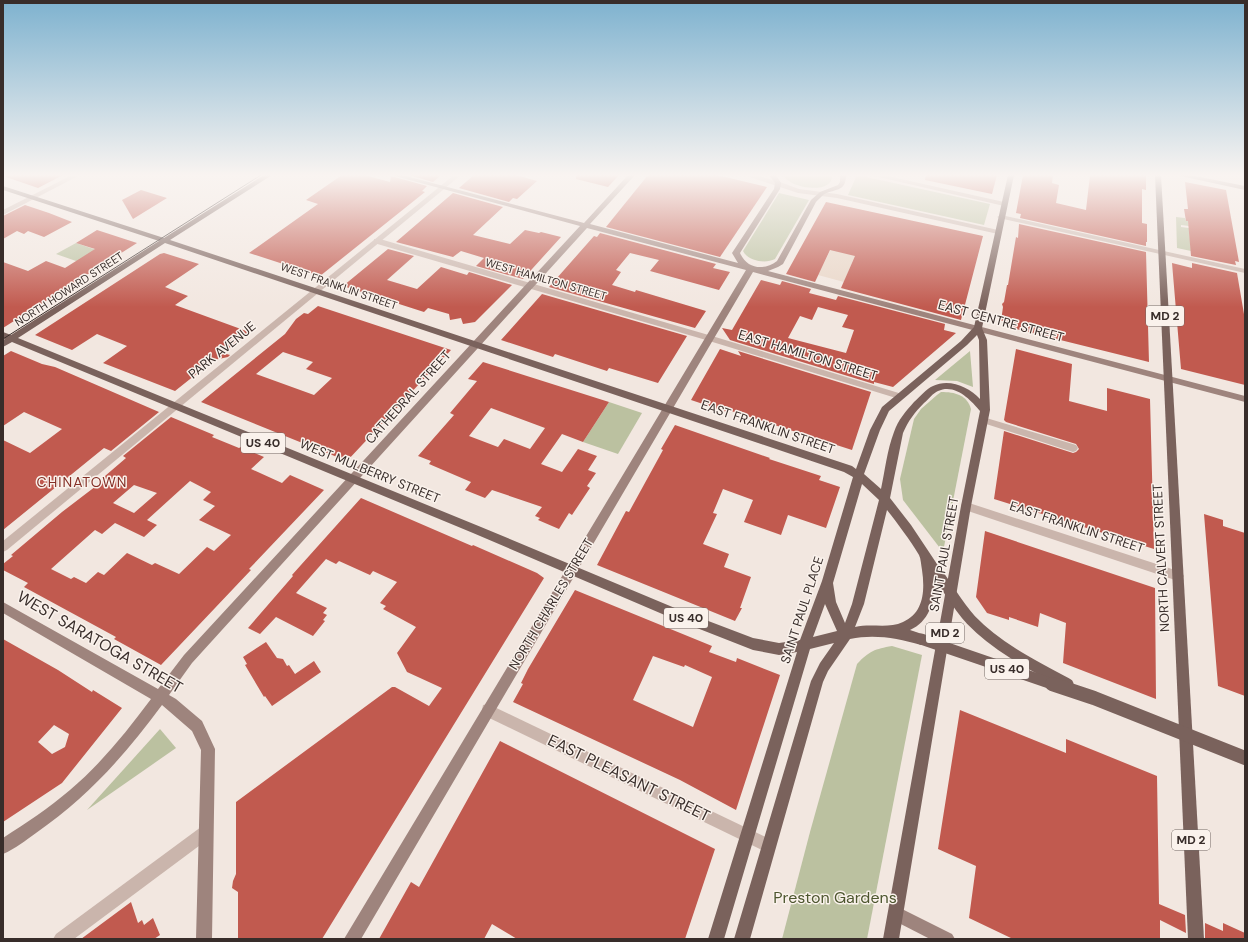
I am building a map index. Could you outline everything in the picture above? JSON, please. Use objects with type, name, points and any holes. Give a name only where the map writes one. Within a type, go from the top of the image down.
[{"type":"main road","name":"WEST FRANKLIN STREET","points":[[97,219],[667,408]]},
{"type":"main road","name":"NORTH HOWARD STREET","points":[[3,344],[200,219]]},
{"type":"main road","name":"EAST CENTRE STREET","points":[[559,219],[1245,399]]},
{"type":"main road","name":"CATHEDRAL STREET","points":[[3,847],[48,816],[76,794],[100,771],[132,735],[184,664],[475,344],[591,219]]},
{"type":"main road","points":[[758,219],[736,253],[741,262],[751,269],[774,266],[780,262],[803,219]]},
{"type":"main road","name":"SAINT PAUL STREET","points":[[891,939],[966,506],[984,415],[984,340],[978,328],[1001,219]]},
{"type":"main road","name":"NORTH CALVERT STREET","points":[[1160,219],[1196,939]]},
{"type":"main road","name":"NORTH CHARLES STREET","points":[[352,939],[708,338],[751,269]]},
{"type":"main road","name":"SAINT PAUL PLACE","points":[[716,939],[809,631],[828,581],[859,475],[879,421],[885,409],[964,343],[978,328]]},
{"type":"main road","name":"WEST MULBERRY STREET","points":[[3,335],[477,530],[571,571]]},
{"type":"main road","points":[[742,939],[817,681],[824,666],[845,636],[858,604],[878,529],[898,433],[910,412],[930,392],[936,388],[944,386],[961,389],[970,394],[984,415]]},
{"type":"main road","name":"EAST FRANKLIN STREET","points":[[667,408],[848,469],[859,475]]},
{"type":"main road","name":"US 40","points":[[859,475],[884,499],[970,618],[987,635],[1023,660],[1094,698]]},
{"type":"main road","points":[[892,632],[913,623],[922,615],[926,607],[930,592],[924,554]]},
{"type":"main road","name":"US 40","points":[[571,571],[753,644],[779,649],[806,645],[875,630],[892,632],[921,639],[1094,698],[1245,758]]},
{"type":"main road","points":[[828,581],[830,602],[845,636]]},
{"type":"main road","name":"WEST SARATOGA STREET","points":[[3,607],[178,707],[193,723],[203,738],[208,750],[204,939]]},
{"type":"main road","points":[[896,914],[947,939]]},
{"type":"street","name":"PARK AVENUE","points":[[3,546],[405,219]]},
{"type":"street","points":[[939,219],[998,232]]},
{"type":"street","points":[[1010,219],[1245,271]]},
{"type":"street","name":"WEST HAMILTON STREET","points":[[377,242],[708,338]]},
{"type":"street","name":"EAST HAMILTON STREET","points":[[708,338],[899,396]]},
{"type":"street","points":[[984,415],[1073,448]]},
{"type":"street","name":"EAST FRANKLIN STREET","points":[[966,506],[1178,576]]},
{"type":"street","name":"EAST PLEASANT STREET","points":[[488,710],[769,846]]},
{"type":"street","points":[[1187,740],[1245,763]]},
{"type":"street","points":[[61,939],[206,832]]},
{"type":"green space","points":[[763,219],[798,219],[775,259],[771,261],[757,261],[749,257],[743,251]]},
{"type":"green space","points":[[957,219],[986,219],[984,225]]},
{"type":"green space","points":[[1176,219],[1185,219],[1186,221],[1188,221],[1189,226],[1181,225],[1181,227],[1189,228],[1191,251],[1177,248]]},
{"type":"green space","points":[[76,243],[114,256],[96,268],[56,254]]},
{"type":"green space","points":[[970,351],[973,387],[957,381],[935,380]]},
{"type":"green space","points":[[941,392],[960,395],[967,400],[971,409],[943,552],[903,500],[900,479],[914,419],[921,409]]},
{"type":"green space","points":[[609,402],[642,413],[618,454],[583,442]]},
{"type":"green space","name":"Preston Gardens","points":[[892,646],[922,655],[867,939],[782,939],[857,664],[873,651]]},
{"type":"green space","points":[[160,729],[176,748],[87,810]]},
{"type":"shaded area","points":[[832,247],[861,255],[853,260],[844,282],[818,275]]},
{"type":"building","points":[[3,219],[64,219],[72,222],[44,237],[28,231],[24,234],[17,231],[3,239]]},
{"type":"building","points":[[297,219],[391,219],[320,276],[249,253]]},
{"type":"building","points":[[423,219],[490,219],[473,235],[510,244],[525,230],[561,237],[523,279],[476,266],[484,258],[461,251],[453,257],[396,242]]},
{"type":"building","points":[[612,219],[746,219],[720,257],[606,227]]},
{"type":"building","points":[[817,219],[904,219],[983,236],[961,320],[841,288],[855,256],[830,250],[815,282],[786,274]]},
{"type":"building","points":[[1024,219],[1142,219],[1142,223],[1147,224],[1146,246]]},
{"type":"building","points":[[1186,219],[1231,219],[1239,262],[1235,261],[1236,265],[1191,256],[1188,221],[1186,221]]},
{"type":"building","points":[[1019,224],[1146,252],[1149,362],[1012,328],[1003,324],[1003,321],[1001,321],[1002,304],[1004,302],[1008,285],[1016,237],[1018,238]]},
{"type":"building","points":[[97,230],[137,243],[3,328],[3,262],[28,271],[46,261],[65,268],[95,249],[76,243]]},
{"type":"building","points":[[600,233],[716,264],[713,268],[730,272],[719,290],[650,271],[659,260],[630,253],[616,270],[621,272],[612,285],[635,292],[636,290],[706,311],[695,328],[549,287],[594,236],[597,237]]},
{"type":"building","points":[[388,249],[414,256],[387,280],[417,289],[441,267],[467,275],[469,272],[512,285],[475,322],[463,324],[461,318],[450,320],[449,314],[428,308],[424,312],[343,286]]},
{"type":"building","points":[[164,253],[199,264],[165,287],[188,296],[175,305],[249,332],[223,353],[230,355],[228,357],[214,360],[175,391],[103,363],[127,346],[97,334],[72,350],[35,335],[160,254]]},
{"type":"building","points":[[1172,263],[1192,268],[1192,263],[1237,273],[1245,320],[1245,385],[1181,369]]},
{"type":"building","points":[[761,280],[780,285],[782,281],[811,289],[809,293],[836,300],[838,296],[945,324],[944,330],[956,333],[893,387],[874,382],[874,384],[730,340],[722,328],[732,330]],"holes":[[[818,307],[848,315],[842,327],[854,330],[846,353],[788,338],[800,316],[812,320]]]},
{"type":"building","points":[[542,294],[687,336],[658,383],[609,368],[607,371],[555,354],[553,357],[501,340]]},
{"type":"building","points":[[318,306],[451,350],[347,461],[201,402],[285,334],[296,319],[304,313],[308,314]],"holes":[[[283,352],[313,362],[306,369],[332,378],[314,395],[256,374]]]},
{"type":"building","points":[[720,349],[741,356],[738,351],[871,392],[852,450],[728,410],[727,412],[691,400]]},
{"type":"building","points":[[1016,349],[1072,364],[1069,401],[1107,411],[1107,388],[1150,399],[1154,549],[994,499],[1004,431],[1073,453],[1079,449],[1076,444],[1006,422],[1004,420]]},
{"type":"building","points":[[11,351],[42,364],[55,367],[159,412],[111,451],[104,448],[3,530],[3,440],[30,453],[62,429],[24,412],[3,426],[3,356]]},
{"type":"building","points":[[483,362],[609,402],[583,442],[562,434],[541,464],[562,472],[578,449],[597,456],[588,470],[596,473],[587,486],[590,488],[572,515],[569,513],[559,529],[538,520],[540,518],[535,516],[542,507],[492,490],[485,498],[465,490],[471,482],[429,464],[431,461],[418,456],[454,415],[450,413],[477,381],[468,379]],"holes":[[[491,408],[545,428],[530,449],[504,439],[498,447],[469,436]]]},
{"type":"building","points":[[171,417],[214,435],[212,437],[264,457],[251,469],[282,483],[290,475],[324,490],[161,665],[114,639],[116,637],[24,587],[28,583],[3,570],[3,564],[13,556],[11,555],[62,512],[100,483],[98,482],[126,458],[123,456]],"holes":[[[190,481],[211,492],[203,500],[215,506],[199,520],[231,535],[214,551],[207,547],[179,574],[155,563],[152,565],[127,553],[104,575],[98,572],[86,583],[74,577],[71,579],[51,569],[95,530],[102,534],[115,523],[144,537],[157,525],[147,520]],[[134,485],[157,493],[134,513],[113,503]]]},
{"type":"building","points":[[675,425],[821,476],[819,480],[840,487],[826,528],[788,515],[781,535],[744,522],[753,500],[723,489],[713,513],[717,514],[703,544],[729,554],[724,567],[751,577],[740,608],[742,608],[735,621],[597,565],[626,511],[629,512]]},
{"type":"building","points":[[361,498],[472,546],[473,545],[537,573],[544,578],[322,939],[238,939],[238,892],[232,888],[236,874],[236,802],[392,687],[395,687],[429,706],[442,688],[407,672],[397,653],[416,627],[383,609],[386,606],[380,603],[397,582],[373,571],[370,575],[339,561],[336,564],[326,559],[296,593],[327,608],[323,613],[327,615],[323,620],[325,621],[313,636],[276,617],[260,634],[248,628],[293,576],[292,575]]},
{"type":"building","points":[[1204,514],[1223,520],[1223,526],[1245,533],[1245,696],[1218,686]]},
{"type":"building","points":[[985,531],[1155,588],[1156,699],[1063,663],[1066,623],[1040,613],[1038,627],[1009,617],[1009,620],[987,613],[976,597]]},
{"type":"building","points":[[575,590],[712,646],[709,652],[736,662],[737,658],[780,675],[736,810],[680,780],[513,702],[523,684],[521,683]],"holes":[[[653,656],[684,667],[685,665],[712,677],[693,727],[633,700]]]},
{"type":"building","points":[[3,639],[58,670],[92,692],[93,690],[122,708],[62,783],[3,822]],"holes":[[[54,725],[69,734],[65,747],[52,754],[38,742]]]},
{"type":"building","points":[[266,642],[277,658],[283,659],[287,666],[289,665],[295,674],[314,661],[321,672],[272,706],[265,696],[264,697],[245,665],[247,664],[243,657]]},
{"type":"building","points":[[960,710],[1066,753],[1066,739],[1157,776],[1159,904],[1185,915],[1186,933],[1160,920],[1160,939],[1013,939],[969,918],[976,866],[938,849]]},
{"type":"building","points":[[500,741],[715,849],[685,939],[517,939],[492,924],[484,939],[379,939],[411,882],[419,887]]},
{"type":"building","points":[[131,902],[138,923],[142,920],[144,925],[153,918],[160,935],[154,939],[81,939]]},
{"type":"building","points":[[1205,923],[1223,931],[1223,923],[1245,933],[1245,939],[1205,939]]},
{"type":"tram line","points":[[3,339],[192,219]]},
{"type":"district","name":"CHINATOWN","points":[[82,482]]}]
